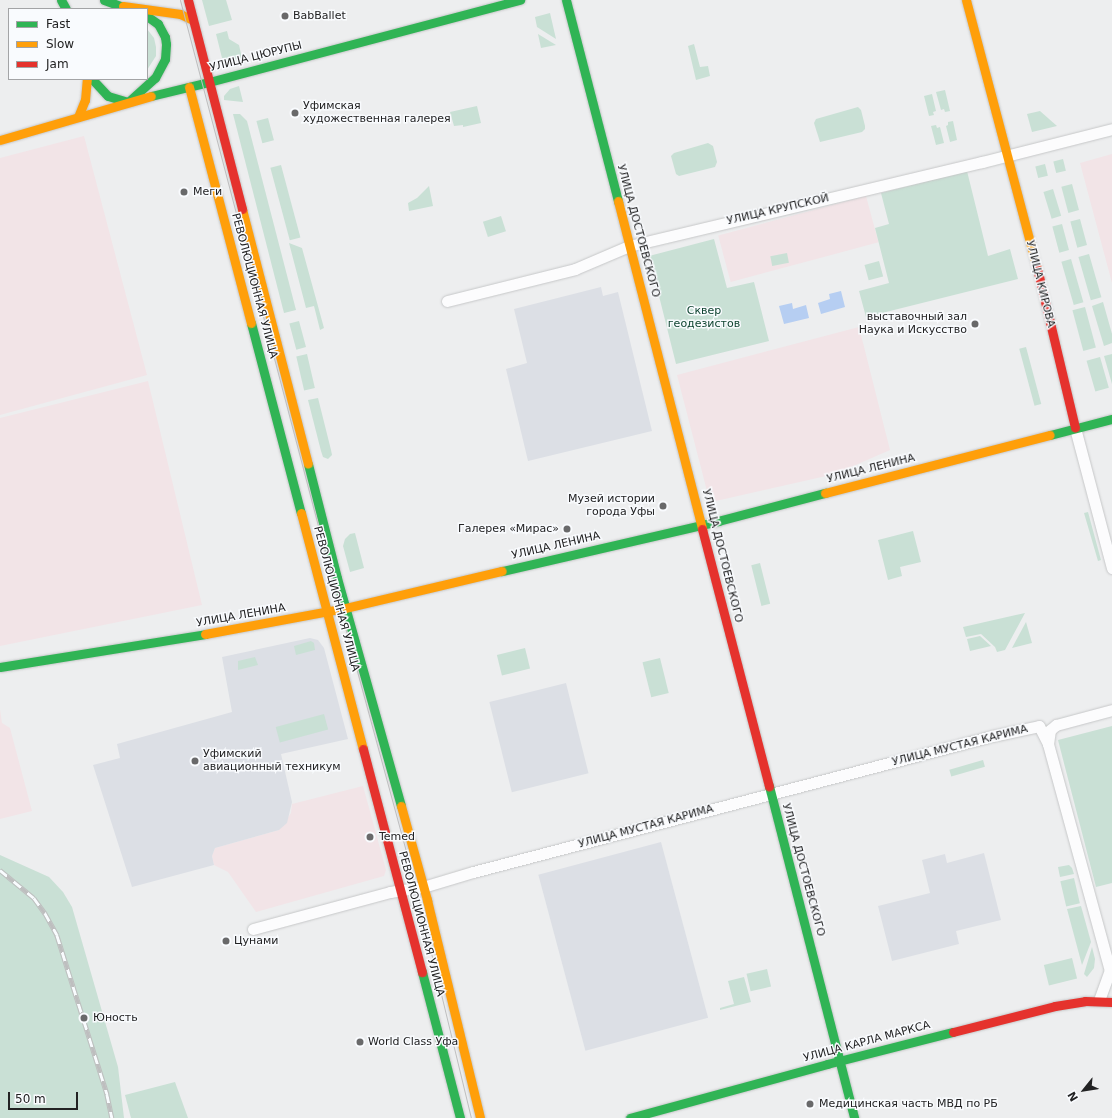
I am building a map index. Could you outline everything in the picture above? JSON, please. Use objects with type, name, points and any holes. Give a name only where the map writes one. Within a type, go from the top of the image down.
[{"type":"main road","points":[[104,0],[125,6],[140,8]]},
{"type":"main road","points":[[188,0],[345,608],[423,887],[480,1118]]},
{"type":"main road","name":"УЛИЦА ЦЮРУПЫ","points":[[0,140],[128,102],[520,0]]},
{"type":"main road","name":"УЛИЦА ДОСТОЕВСКОГО","points":[[566,0],[854,1118]]},
{"type":"main road","name":"УЛИЦА КИРОВА","points":[[966,0],[1007,155],[1075,428]]},
{"type":"main road","points":[[148,9],[180,14],[193,20]]},
{"type":"main road","points":[[93,80],[108,96],[128,102],[155,78],[165,59],[166,44],[165,37],[158,24],[148,17]]},
{"type":"main road","points":[[78,117],[84,100],[87,80]]},
{"type":"main road","name":"РЕВОЛЮЦИОННАЯ УЛИЦА","points":[[189,87],[460,1118]]},
{"type":"main road","name":"УЛИЦА ЛЕНИНА","points":[[0,667],[197,636],[345,608],[702,524],[1112,419]]},
{"type":"main road","name":"УЛИЦА КАРЛА МАРКСА","points":[[630,1118],[840,1061],[1055,1006],[1098,1000],[1112,1002]]},
{"type":"street","name":"УЛИЦА КРУПСКОЙ","points":[[447,301],[576,269],[630,246],[1112,129]]},
{"type":"street","name":"УЛИЦА КИРОВА","points":[[1075,428],[1112,568]]},
{"type":"street","points":[[1098,1000],[1110,970],[1048,744],[1050,730],[1056,725],[1112,710]]},
{"type":"street","name":"УЛИЦА МУСТАЯ КАРИМА","points":[[254,929],[382,894],[423,887],[473,872],[992,736],[1039,726],[1048,744]]},
{"type":"shaded area","points":[[84,136],[147,375],[0,415],[0,158]]},
{"type":"shaded area","points":[[1112,154],[1112,283],[1080,163]]},
{"type":"shaded area","points":[[866,196],[878,242],[731,282],[718,236]]},
{"type":"shaded area","points":[[601,287],[603,296],[618,292],[652,431],[528,461],[506,369],[527,363],[514,309]]},
{"type":"shaded area","points":[[859,327],[890,450],[835,474],[716,501],[707,491],[677,375]]},
{"type":"shaded area","points":[[148,381],[202,605],[0,646],[0,418]]},
{"type":"shaded area","name":"Уфимский авиационный техникум","points":[[310,638],[318,640],[324,648],[348,739],[281,754],[292,802],[287,823],[279,830],[215,848],[212,856],[214,865],[132,887],[93,765],[120,758],[117,744],[232,712],[222,657]]},
{"type":"shaded area","points":[[566,683],[588,773],[512,792],[489,702]]},
{"type":"shaded area","points":[[0,709],[2,723],[10,728],[32,811],[0,819]]},
{"type":"shaded area","points":[[363,786],[386,870],[384,876],[256,912],[228,872],[214,865],[212,856],[215,848],[279,830],[291,813],[292,804]]},
{"type":"shaded area","points":[[661,842],[708,1018],[585,1051],[538,875]]},
{"type":"shaded area","points":[[984,853],[1001,920],[956,931],[959,944],[892,961],[878,906],[930,893],[922,860],[945,854],[947,863]]},
{"type":"green space","points":[[202,0],[226,0],[232,20],[209,26]]},
{"type":"green space","points":[[550,13],[556,39],[537,27],[535,17]]},
{"type":"green space","points":[[148,30],[154,38],[156,56],[148,68]]},
{"type":"green space","points":[[227,31],[229,39],[239,45],[242,58],[229,61],[222,58],[216,34]]},
{"type":"green space","points":[[538,34],[556,45],[541,48]]},
{"type":"green space","points":[[694,44],[700,67],[708,66],[710,76],[696,80],[688,46]]},
{"type":"green space","points":[[239,86],[243,102],[224,100],[224,96],[230,89]]},
{"type":"green space","points":[[945,90],[950,111],[945,112],[944,109],[941,110],[936,92]]},
{"type":"green space","points":[[932,94],[936,111],[933,112],[934,115],[929,116],[924,96]]},
{"type":"green space","points":[[477,106],[481,123],[463,127],[463,125],[454,126],[450,112]]},
{"type":"green space","points":[[858,107],[861,110],[865,126],[865,129],[862,132],[820,142],[814,123],[816,119]]},
{"type":"green space","points":[[1040,111],[1057,126],[1032,132],[1027,114]]},
{"type":"green space","points":[[233,114],[240,114],[247,121],[296,310],[284,313]]},
{"type":"green space","points":[[268,118],[274,140],[262,143],[256,121]]},
{"type":"green space","points":[[953,121],[957,140],[950,142],[946,126],[948,125],[948,122]]},
{"type":"green space","points":[[936,125],[937,128],[940,127],[944,143],[936,145],[931,126]]},
{"type":"green space","points":[[708,143],[713,146],[717,162],[715,167],[679,176],[676,174],[671,156],[674,153]]},
{"type":"green space","points":[[1063,159],[1066,171],[1056,173],[1053,161]]},
{"type":"green space","points":[[1045,164],[1048,176],[1038,178],[1035,166]]},
{"type":"green space","points":[[281,165],[300,237],[290,240],[270,168]]},
{"type":"green space","points":[[967,171],[988,256],[1010,249],[1018,279],[866,317],[859,291],[889,283],[875,228],[889,224],[881,193]]},
{"type":"green space","points":[[1072,184],[1079,210],[1068,213],[1061,187]]},
{"type":"green space","points":[[429,186],[433,206],[409,211],[408,203],[417,198]]},
{"type":"green space","points":[[1053,189],[1061,216],[1052,219],[1043,192]]},
{"type":"green space","points":[[501,216],[506,231],[488,237],[483,222]]},
{"type":"green space","points":[[1080,219],[1087,245],[1077,248],[1070,222]]},
{"type":"green space","points":[[1062,224],[1069,250],[1059,253],[1052,227]]},
{"type":"green space","name":"Сквер геодезистов","points":[[714,239],[727,288],[754,282],[769,341],[676,364],[649,256]]},
{"type":"green space","points":[[289,243],[302,248],[324,328],[320,330],[314,306],[306,308]]},
{"type":"green space","points":[[787,253],[789,263],[772,266],[770,256]]},
{"type":"green space","points":[[1089,254],[1101,297],[1091,300],[1078,257]]},
{"type":"green space","points":[[1071,259],[1083,302],[1074,305],[1061,262]]},
{"type":"green space","points":[[879,261],[883,276],[869,280],[865,265]]},
{"type":"green space","points":[[1103,302],[1112,334],[1112,343],[1104,346],[1092,306]]},
{"type":"green space","points":[[1085,307],[1096,348],[1083,351],[1072,310]]},
{"type":"green space","points":[[299,321],[306,347],[296,350],[289,324]]},
{"type":"green space","points":[[1026,347],[1041,404],[1035,406],[1019,349]]},
{"type":"green space","points":[[307,354],[315,388],[304,391],[296,356]]},
{"type":"green space","points":[[1112,354],[1112,384],[1104,356]]},
{"type":"green space","points":[[1100,357],[1109,388],[1095,392],[1087,361]]},
{"type":"green space","points":[[318,398],[332,455],[328,459],[323,457],[308,400]]},
{"type":"green space","points":[[1088,512],[1101,560],[1098,561],[1084,513]]},
{"type":"green space","points":[[913,531],[921,562],[900,567],[902,576],[888,580],[878,540]]},
{"type":"green space","points":[[355,533],[364,568],[350,572],[343,546],[345,539],[350,534]]},
{"type":"green space","points":[[760,563],[770,604],[761,606],[751,565]]},
{"type":"green space","points":[[1025,613],[1005,650],[997,652],[995,647],[981,634],[966,637],[963,627]]},
{"type":"green space","points":[[1026,622],[1032,643],[1012,648]]},
{"type":"green space","points":[[980,636],[991,646],[970,651],[967,639]]},
{"type":"green space","points":[[311,641],[314,643],[315,650],[296,655],[294,646]]},
{"type":"green space","points":[[525,648],[530,668],[502,675],[497,655]]},
{"type":"green space","points":[[255,657],[258,665],[238,670],[238,661]]},
{"type":"green space","points":[[660,658],[669,693],[651,697],[643,662]]},
{"type":"green space","points":[[324,714],[328,729],[280,742],[276,727]]},
{"type":"green space","points":[[1112,726],[1112,883],[1096,887],[1058,740]]},
{"type":"green space","points":[[983,760],[985,767],[951,776],[949,770]]},
{"type":"green space","points":[[0,855],[49,877],[63,892],[72,907],[118,1067],[124,1118],[0,1118]]},
{"type":"green space","points":[[1069,865],[1074,874],[1060,877],[1058,867]]},
{"type":"green space","points":[[1074,878],[1080,903],[1066,906],[1060,881]]},
{"type":"green space","points":[[1081,906],[1091,942],[1082,965],[1067,909]]},
{"type":"green space","points":[[1092,947],[1095,959],[1094,968],[1087,977],[1084,974]]},
{"type":"green space","points":[[1072,958],[1077,978],[1049,985],[1044,965]]},
{"type":"green space","points":[[767,969],[771,987],[751,991],[747,974]]},
{"type":"green space","points":[[744,977],[751,1002],[720,1010],[720,1008],[734,1004],[728,981]]},
{"type":"green space","points":[[175,1082],[188,1118],[131,1118],[125,1095]]},
{"type":"water","points":[[841,291],[845,307],[821,314],[818,303],[830,299],[829,294]]},
{"type":"water","points":[[792,303],[793,309],[806,305],[809,318],[784,324],[779,306]]},
{"type":"tram line","points":[[180,0],[332,579],[411,870],[471,1118]]},
{"type":"railway","points":[[0,870],[34,898],[45,913],[57,935],[107,1094],[112,1118]]},
{"type":"traffic: fast","points":[[61,0],[65,8]]},
{"type":"traffic: fast","points":[[104,0],[126,8]]},
{"type":"traffic: fast","points":[[151,96],[520,0]]},
{"type":"traffic: fast","points":[[566,0],[618,201]]},
{"type":"traffic: fast","points":[[93,80],[108,96],[128,102],[155,78],[165,59],[166,44],[165,37],[158,24],[148,17]]},
{"type":"traffic: fast","points":[[251,323],[301,513]]},
{"type":"traffic: fast","points":[[1050,435],[1112,419]]},
{"type":"traffic: fast","points":[[308,464],[337,578],[401,806]]},
{"type":"traffic: fast","points":[[502,571],[718,521],[825,493]]},
{"type":"traffic: fast","points":[[0,667],[205,634]]},
{"type":"traffic: fast","points":[[769,786],[854,1118]]},
{"type":"traffic: fast","points":[[422,972],[460,1118]]},
{"type":"traffic: fast","points":[[630,1118],[827,1064],[953,1032]]},
{"type":"traffic: slow","points":[[966,0],[1037,268]]},
{"type":"traffic: slow","points":[[123,6],[137,8]]},
{"type":"traffic: slow","points":[[148,10],[180,14],[193,20]]},
{"type":"traffic: slow","points":[[78,117],[85,100],[87,80]]},
{"type":"traffic: slow","points":[[189,87],[251,323]]},
{"type":"traffic: slow","points":[[0,140],[151,96]]},
{"type":"traffic: slow","points":[[618,201],[702,529]]},
{"type":"traffic: slow","points":[[242,209],[308,464]]},
{"type":"traffic: slow","points":[[825,493],[1050,435]]},
{"type":"traffic: slow","points":[[301,513],[363,749]]},
{"type":"traffic: slow","points":[[205,634],[345,608],[502,571]]},
{"type":"traffic: slow","points":[[401,806],[427,900],[480,1118]]},
{"type":"traffic: jam","points":[[188,0],[242,209]]},
{"type":"traffic: jam","points":[[1037,268],[1075,428]]},
{"type":"traffic: jam","points":[[702,529],[769,786]]},
{"type":"traffic: jam","points":[[363,749],[422,972]]},
{"type":"traffic: jam","points":[[953,1032],[1055,1006],[1085,1001],[1112,1002]]},
{"type":"place","name":"BabBallet","points":[[285,16]]},
{"type":"place","name":"Уфимская художественная галерея","points":[[295,113]]},
{"type":"place","name":"Меги","points":[[184,192]]},
{"type":"place","name":"выставочный зал Наука и Искусство","points":[[975,324]]},
{"type":"place","name":"Музей истории города Уфы","points":[[663,506]]},
{"type":"place","name":"Галерея «Мирас»","points":[[567,529]]},
{"type":"place","name":"Уфимский авиационный техникум","points":[[195,761]]},
{"type":"place","name":"Temed","points":[[370,837]]},
{"type":"place","name":"Цунами","points":[[226,941]]},
{"type":"place","name":"Юность","points":[[84,1018]]},
{"type":"place","name":"World Class Уфа","points":[[360,1042]]},
{"type":"place","name":"Медицинская часть МВД по РБ","points":[[810,1104]]}]
